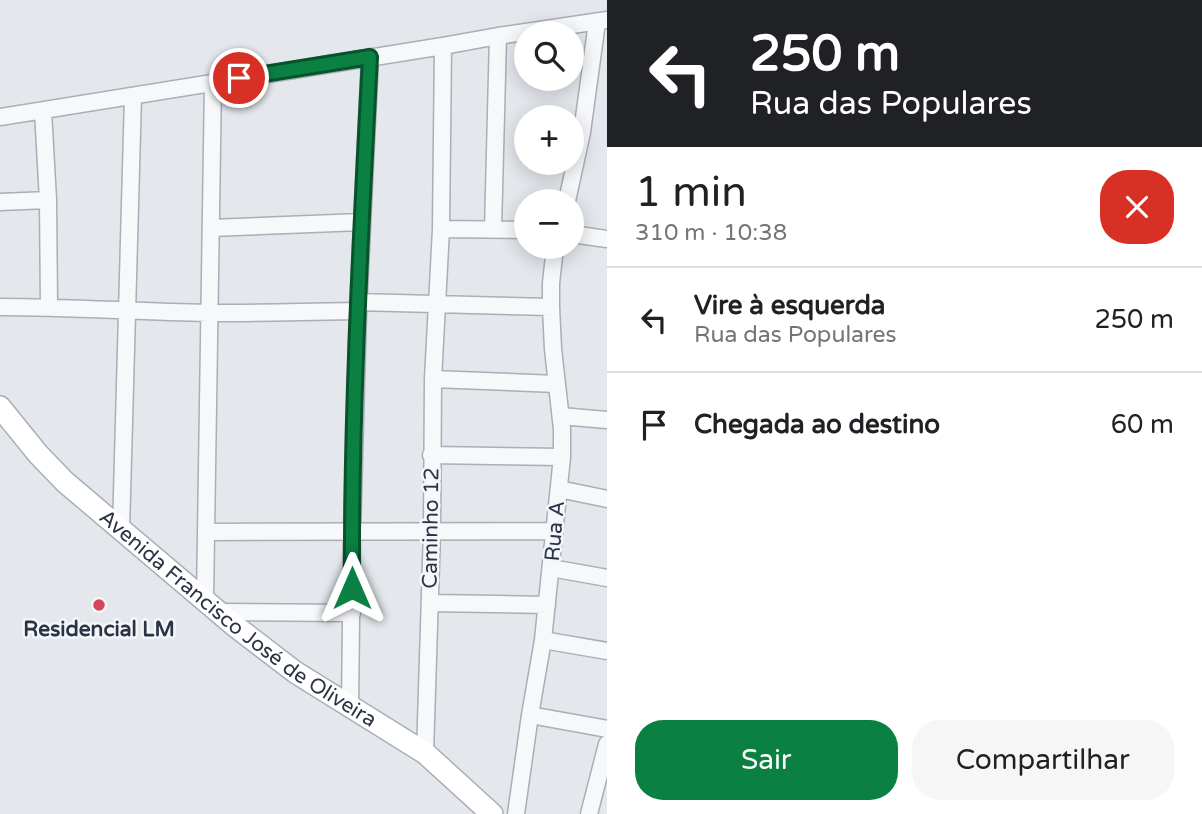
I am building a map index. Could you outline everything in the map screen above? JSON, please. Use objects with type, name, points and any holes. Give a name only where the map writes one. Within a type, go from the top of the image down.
[{"type":"street","points":[[0,117],[602,21],[570,189]]},
{"type":"street","points":[[494,229],[498,36]]},
{"type":"street","name":"Caminho 12","points":[[425,753],[432,531],[433,379],[441,229],[443,46]]},
{"type":"street","points":[[350,708],[358,307],[370,57]]},
{"type":"street","points":[[213,82],[206,532],[212,606],[352,613]]},
{"type":"street","points":[[121,530],[133,96]]},
{"type":"street","points":[[43,111],[48,200],[49,307]]},
{"type":"street","points":[[0,202],[48,200]]},
{"type":"street","points":[[211,228],[361,222]]},
{"type":"street","points":[[441,229],[514,230]]},
{"type":"street","points":[[584,236],[607,239]]},
{"type":"street","name":"Rua A","points":[[516,814],[543,640],[562,457],[551,307],[554,259]]},
{"type":"street","points":[[0,307],[210,313],[436,303],[551,307]]},
{"type":"street","points":[[433,379],[557,384]]},
{"type":"street","name":"Avenida Francisco José de Oliveira","points":[[0,407],[37,454],[65,482],[259,645],[350,708],[425,753],[492,814]]},
{"type":"street","points":[[561,416],[607,420]]},
{"type":"street","points":[[431,455],[562,457]]},
{"type":"street","points":[[559,489],[607,499]]},
{"type":"street","points":[[206,532],[555,531]]},
{"type":"street","points":[[551,568],[607,578]]},
{"type":"street","points":[[430,603],[547,605]]},
{"type":"street","points":[[543,640],[607,651]]},
{"type":"street","points":[[530,715],[607,729]]},
{"type":"street","points":[[589,814],[607,744]]},
{"type":"place","name":"Residencial LM","points":[[99,605]]},
{"type":"route","points":[[239,78],[370,57],[358,302],[352,588]]}]
